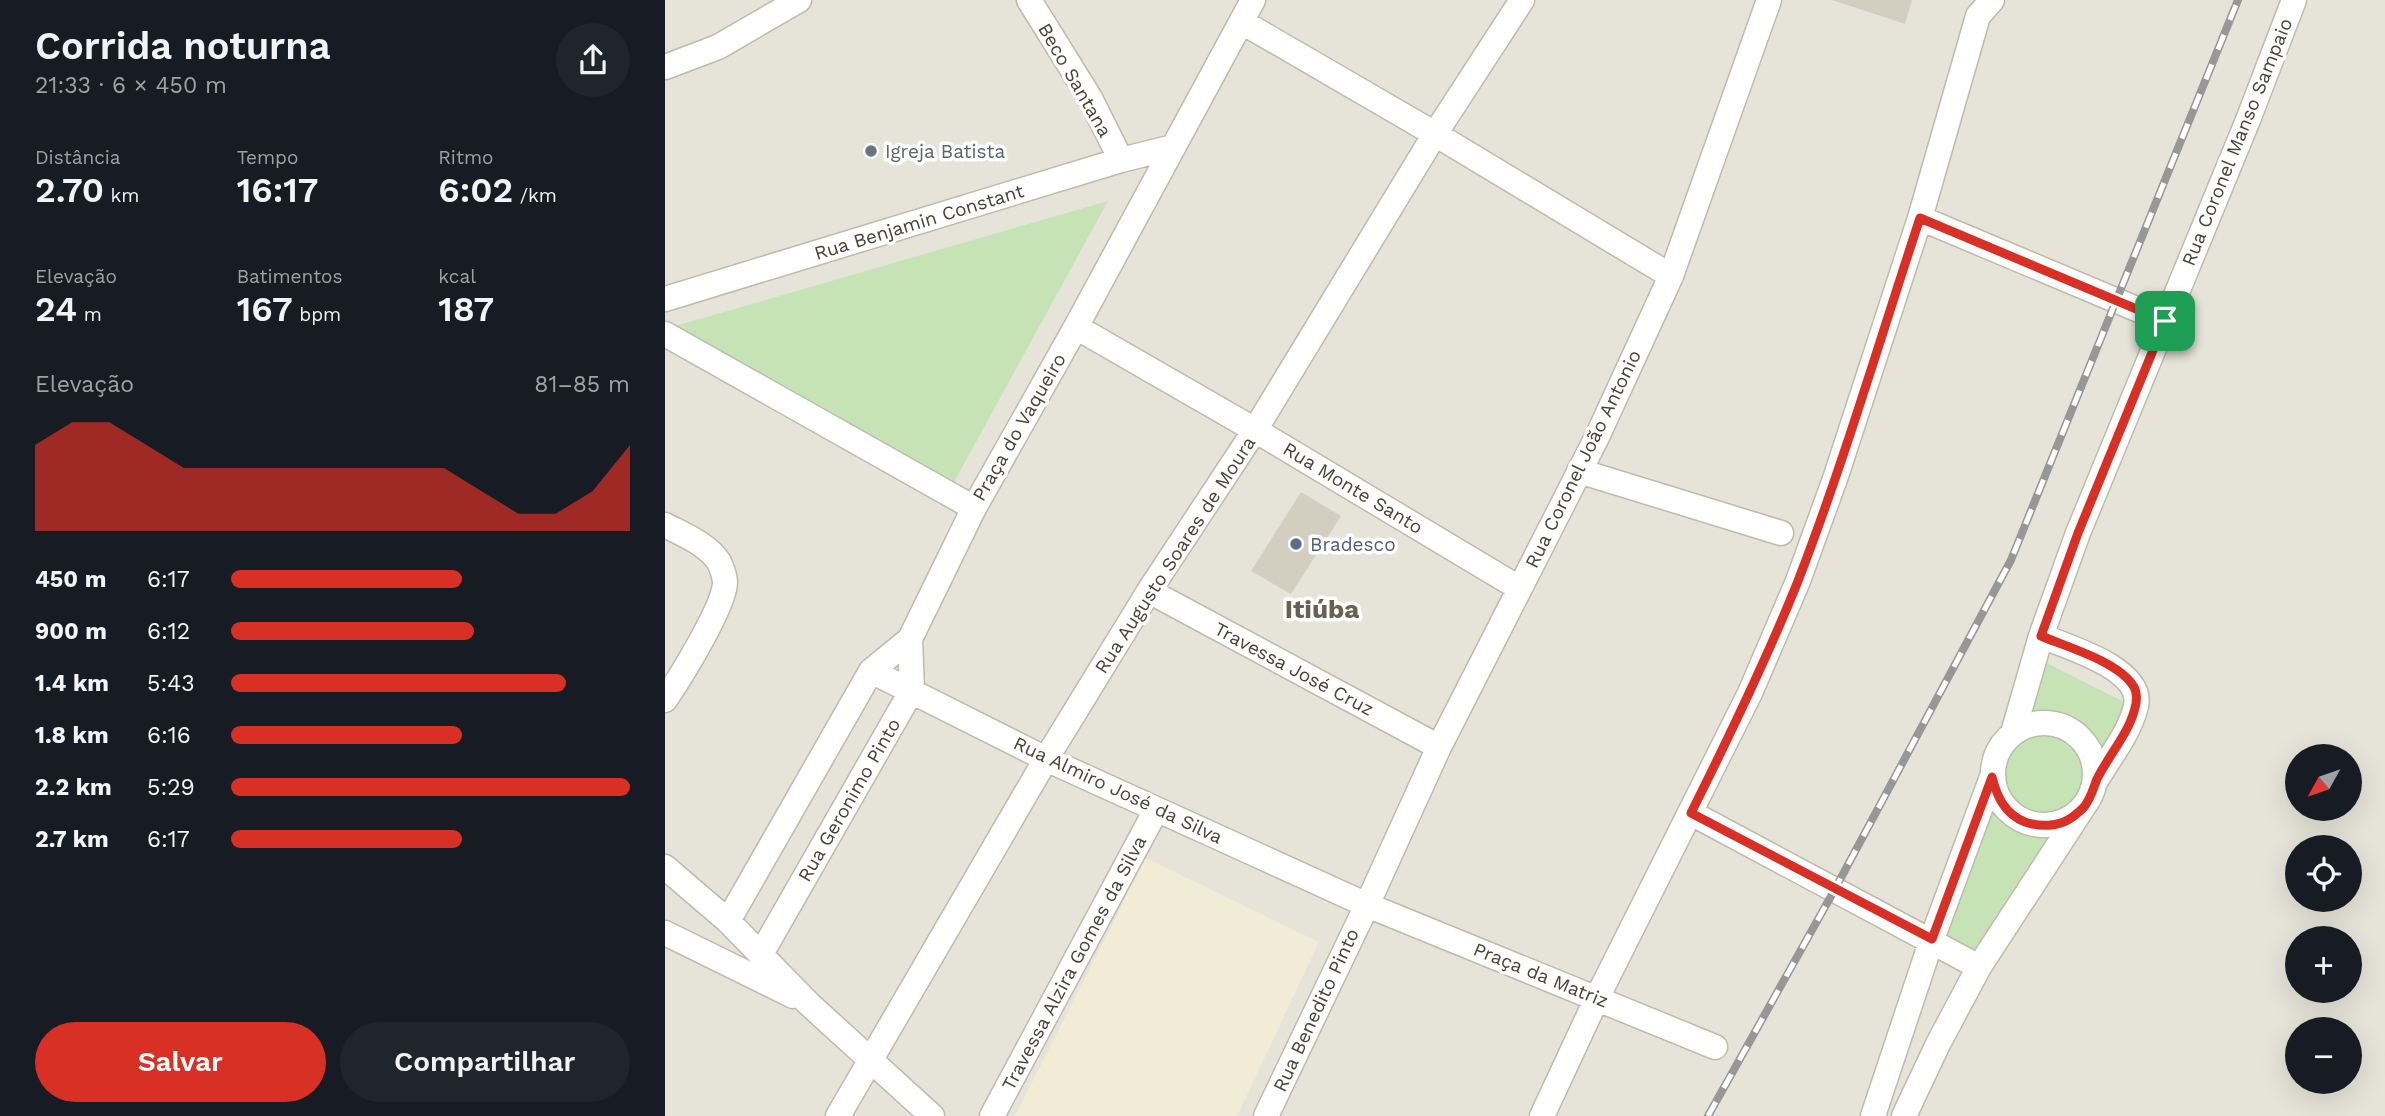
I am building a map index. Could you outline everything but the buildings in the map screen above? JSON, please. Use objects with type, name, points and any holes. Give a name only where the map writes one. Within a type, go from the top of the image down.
[{"type":"street","points":[[665,67],[718,47],[799,0]]},
{"type":"street","name":"Beco Santana","points":[[1029,0],[1090,98],[1121,160]]},
{"type":"street","name":"Rua Augusto Soares de Moura","points":[[838,1116],[1046,759],[1149,591],[1255,430],[1434,134],[1522,0]]},
{"type":"street","name":"Rua Coronel João Antonio","points":[[1367,905],[1439,747],[1579,471],[1671,276],[1769,0]]},
{"type":"street","name":"Rua Coronel Manso Sampaio","points":[[2013,733],[2041,636],[2078,533],[2248,120],[2294,0]]},
{"type":"street","points":[[1542,1116],[1597,998],[1751,693],[1798,581],[1836,476],[1920,218],[1982,5]]},
{"type":"street","points":[[1248,11],[1434,134],[1671,276]]},
{"type":"street","name":"Praça do Vaqueiro","points":[[665,334],[974,509],[1248,11]]},
{"type":"street","name":"Rua Benjamin Constant","points":[[665,299],[1121,160],[1173,147]]},
{"type":"street","points":[[1920,218],[2165,321]]},
{"type":"street","name":"Rua Monte Santo","points":[[1076,327],[1255,430],[1519,588]]},
{"type":"street","points":[[1579,471],[1781,533]]},
{"type":"street","points":[[728,921],[871,671],[910,639],[974,509]]},
{"type":"street","points":[[665,525],[702,545],[713,555],[724,574],[725,585],[719,604],[665,700]]},
{"type":"street","name":"Travessa José Cruz","points":[[1149,591],[1439,747]]},
{"type":"street","points":[[1904,1116],[1979,967],[2092,795],[2097,779],[2136,708],[2135,688],[2122,674],[2106,664],[2041,636]]},
{"type":"street","points":[[910,639],[912,690]]},
{"type":"street","name":"Rua Almiro José da Silva","points":[[871,671],[1046,759],[1367,905]]},
{"type":"street","name":"Rua Geronimo Pinto","points":[[761,954],[912,690]]},
{"type":"street","points":[[1873,1116],[2001,745],[2013,733],[2028,725],[2045,723],[2061,726],[2087,746],[2097,779]]},
{"type":"street","points":[[1992,777],[1996,794],[2005,808],[2019,819],[2036,825],[2053,825],[2069,820],[2082,809]]},
{"type":"street","name":"Travessa Alzira Gomes da Silva","points":[[992,1116],[1156,810]]},
{"type":"street","points":[[1691,813],[1932,939],[1979,967]]},
{"type":"street","points":[[665,867],[728,921],[809,1004],[932,1116]]},
{"type":"street","name":"Praça da Matriz","points":[[1367,905],[1715,1047]]},
{"type":"street","name":"Rua Benedito Pinto","points":[[1266,1116],[1367,905]]},
{"type":"street","points":[[665,933],[809,1004]]},
{"type":"shaded area","points":[[665,0],[2385,0],[2385,1116],[665,1116]]},
{"type":"shaded area","points":[[1146,858],[1319,942],[1237,1116],[1015,1116]]},
{"type":"green space","points":[[1108,201],[953,484],[665,329]]},
{"type":"green space","points":[[2025,652],[2124,702],[2090,791],[1979,967],[1932,939]]},
{"type":"railway","points":[[1708,1116],[1835,889],[2011,560],[2238,0]]},
{"type":"place","name":"Igreja Batista","points":[[871,151]]},
{"type":"place","name":"Bradesco","points":[[1296,544]]},
{"type":"district","name":"Itiúba","points":[[1322,609]]},
{"type":"route","points":[[1920,218],[2165,321],[2078,533],[2041,636],[2106,664],[2122,674],[2135,688],[2136,708],[2097,779],[2092,795],[2082,809],[2069,820],[2053,825],[2036,825],[2019,819],[2005,808],[1996,794],[1992,777],[1932,939],[1691,813],[1751,693],[1798,581],[1836,476],[1920,218]]}]
